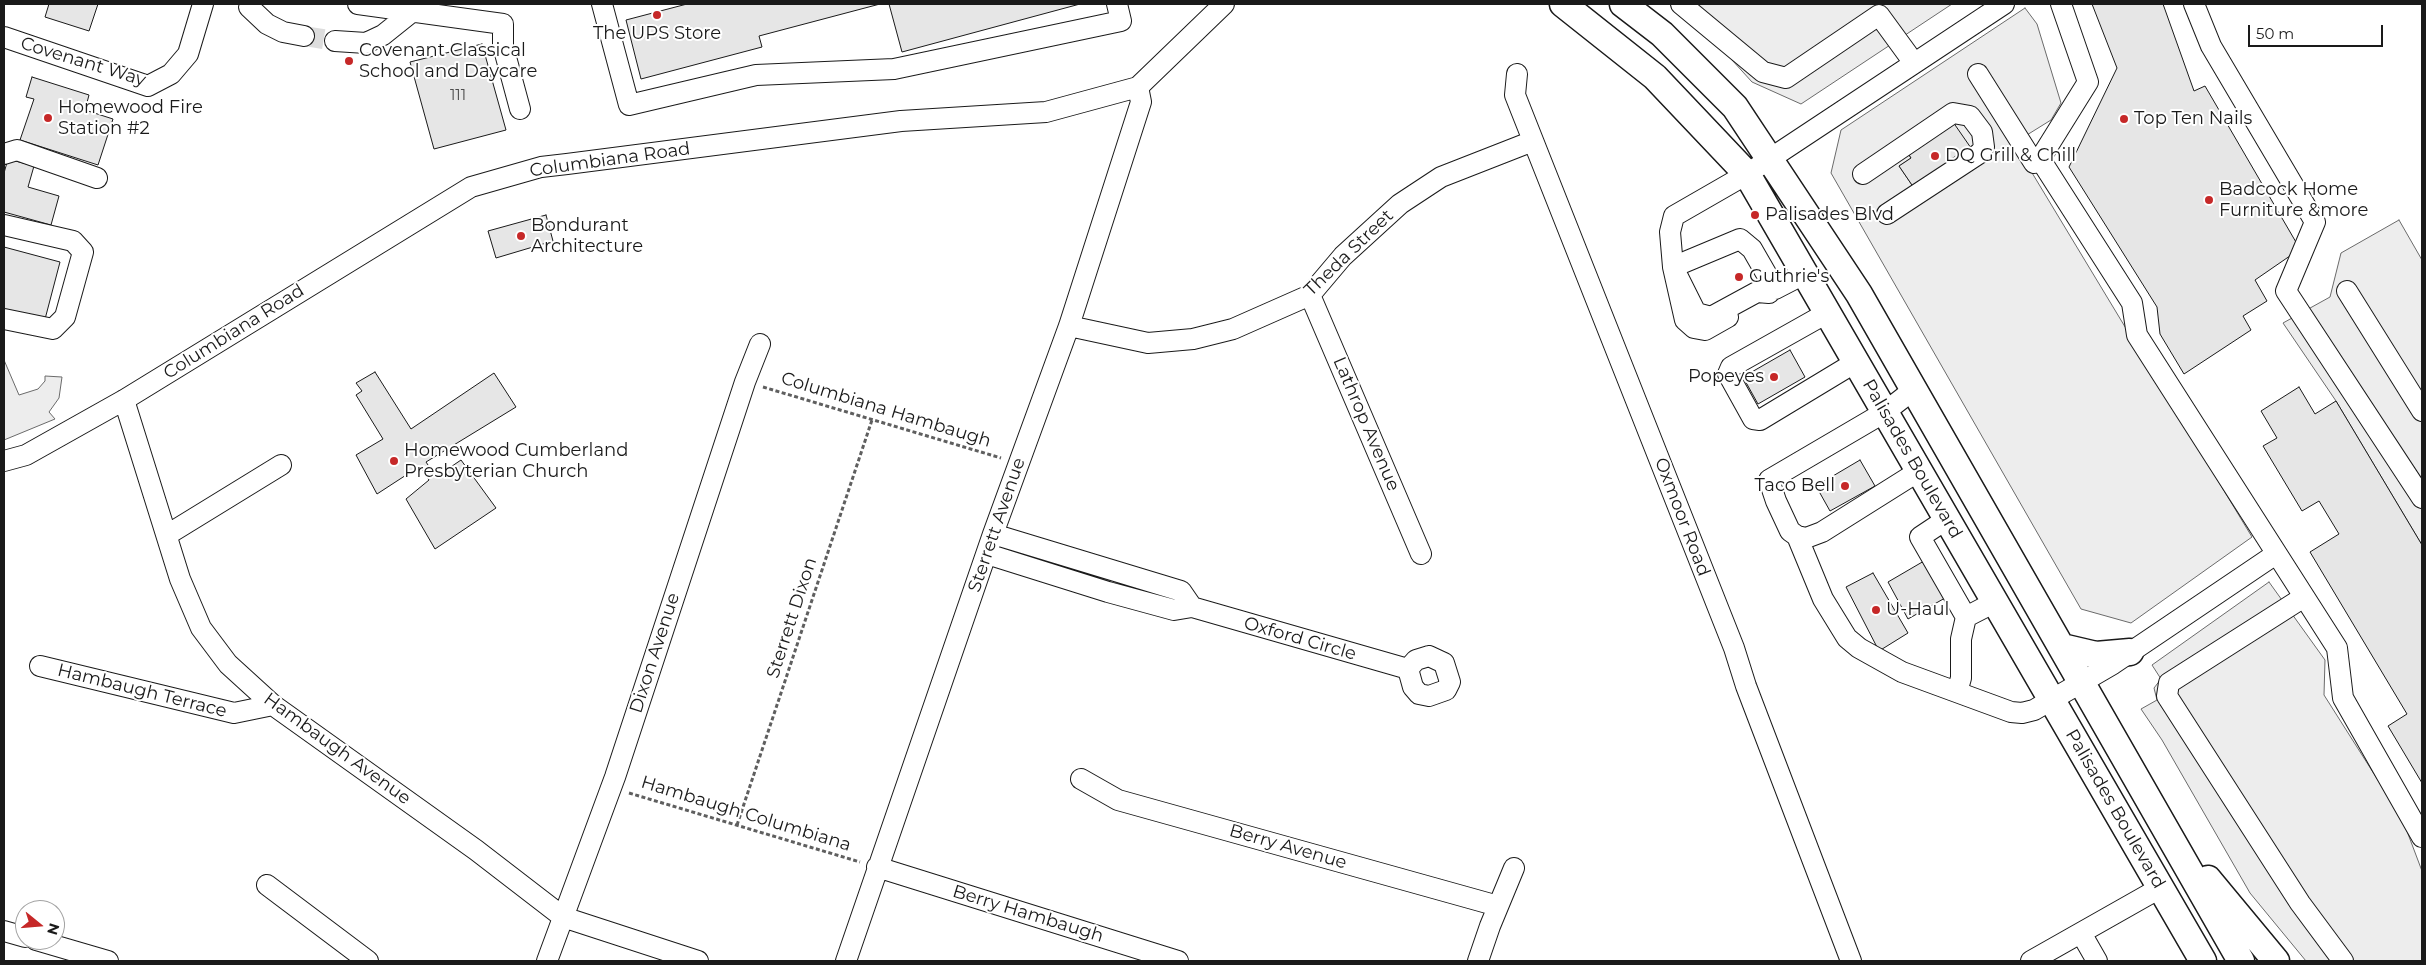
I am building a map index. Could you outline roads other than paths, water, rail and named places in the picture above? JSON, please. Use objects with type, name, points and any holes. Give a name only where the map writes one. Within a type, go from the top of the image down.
[{"type":"main road","name":"Palisades Boulevard","points":[[1563,4],[1656,77],[1746,174],[2202,961]]},
{"type":"main road","name":"Palisades Boulevard","points":[[1623,4],[1662,34],[1735,107],[1859,294],[2241,961]]},
{"type":"main road","points":[[2062,647],[2096,655],[2130,652]]},
{"type":"main road","points":[[2164,825],[2276,961]]},
{"type":"street","name":"Covenant Way","points":[[4,37],[148,86],[171,74],[188,54],[203,4]]},
{"type":"street","points":[[358,4],[413,8],[503,24],[503,46],[520,109]]},
{"type":"street","points":[[602,4],[629,105],[756,75],[894,69],[1121,20],[1116,4]]},
{"type":"street","name":"Columbiana Road","points":[[4,461],[26,455],[124,400],[471,187],[550,166],[901,121],[1046,112],[1138,87],[1224,4]]},
{"type":"street","points":[[1681,4],[1763,72],[1786,78],[1880,15],[1914,63]]},
{"type":"street","points":[[1804,274],[1705,330],[1694,328],[1685,320],[1673,267],[1670,232],[1674,216],[1746,174],[2004,4]]},
{"type":"street","points":[[2061,4],[2088,82],[2040,159],[2132,303],[2137,335],[2336,648],[2344,698],[2422,837]]},
{"type":"street","points":[[2194,4],[2211,46],[2315,222],[2286,291],[2422,498]]},
{"type":"street","points":[[249,7],[267,24],[283,32],[304,36]]},
{"type":"street","points":[[335,41],[366,43],[383,35],[413,8]]},
{"type":"street","name":"Oxmoor Road","points":[[1518,74],[1515,95],[1734,648],[1746,686],[1851,961]]},
{"type":"street","points":[[1978,74],[2034,163]]},
{"type":"street","name":"Sterrett Avenue","points":[[846,961],[993,534],[1068,326],[1141,102],[1138,87]]},
{"type":"street","points":[[1863,174],[1953,113],[1970,116],[1982,132],[1984,147],[1980,153],[1887,214]]},
{"type":"street","name":"Theda Street","points":[[1068,326],[1148,343],[1193,339],[1233,329],[1310,295],[1343,256],[1400,204],[1441,177],[1533,141]]},
{"type":"street","points":[[4,154],[17,150],[97,178]]},
{"type":"street","points":[[4,225],[73,241],[82,252],[65,317],[53,328],[4,319]]},
{"type":"street","points":[[1673,267],[1740,239],[1752,249],[1772,291]]},
{"type":"street","points":[[2347,291],[2422,411]]},
{"type":"street","name":"Lathrop Avenue","points":[[1310,295],[1421,554]]},
{"type":"street","points":[[1827,313],[1731,367],[1728,374],[1753,419],[1760,420],[1856,362]]},
{"type":"street","name":"Dixon Avenue","points":[[547,961],[614,777],[745,382],[760,344]]},
{"type":"street","points":[[1914,390],[1885,412],[1769,480],[1786,524],[1797,536],[1823,599],[1848,638],[1859,648],[1894,668],[2011,712],[2022,713],[2034,710],[2130,652],[2276,554]]},
{"type":"street","name":"Hambaugh Avenue","points":[[124,400],[180,579],[201,628],[228,664],[273,705],[476,850],[563,917],[694,961]]},
{"type":"street","points":[[167,535],[280,465]]},
{"type":"street","points":[[1797,536],[1806,538],[1822,532],[1919,471]]},
{"type":"street","points":[[1947,519],[1920,536],[1966,617],[1961,639],[1961,678],[1957,692]]},
{"type":"street","points":[[993,534],[1181,591],[1192,607]]},
{"type":"street","name":"Oxford Circle","points":[[987,554],[1108,592],[1174,610],[1192,607],[1408,669]]},
{"type":"street","points":[[1108,592],[1115,572]]},
{"type":"street","points":[[2304,597],[2169,683],[2167,696],[2300,903],[2343,961]]},
{"type":"street","points":[[1966,617],[1995,602]]},
{"type":"street","name":"Hambaugh Terrace","points":[[40,666],[234,714],[273,705]]},
{"type":"street","name":"Berry Avenue","points":[[1081,779],[1118,800],[1498,906]]},
{"type":"street","name":"Berry Hambaugh","points":[[877,867],[1178,961]]},
{"type":"street","points":[[1478,961],[1514,868]]},
{"type":"street","points":[[267,885],[368,961]]},
{"type":"street","points":[[2040,959],[2160,888]]},
{"type":"street","points":[[2081,933],[2097,961]]},
{"type":"street","points":[[65,948],[108,961]]},
{"type":"tunnel","points":[[304,36],[335,41]]},
{"type":"place","name":"The UPS Store","points":[[657,15]]},
{"type":"place","name":"Covenant Classical School and Daycare","points":[[349,61]]},
{"type":"place","name":"Homewood Fire Station #2","points":[[48,118]]},
{"type":"place","name":"Top Ten Nails","points":[[2124,119]]},
{"type":"place","name":"DQ Grill & Chill","points":[[1935,156]]},
{"type":"place","name":"Badcock Home Furniture &more","points":[[2209,200]]},
{"type":"place","name":"Palisades Blvd","points":[[1755,215]]},
{"type":"place","name":"Bondurant Architecture","points":[[521,236]]},
{"type":"place","name":"Guthrie's","points":[[1739,277]]},
{"type":"place","name":"Popeyes","points":[[1774,377]]},
{"type":"place","name":"Homewood Cumberland Presbyterian Church","points":[[394,461]]},
{"type":"place","name":"Taco Bell","points":[[1845,486]]},
{"type":"place","name":"U-Haul","points":[[1876,610]]}]
